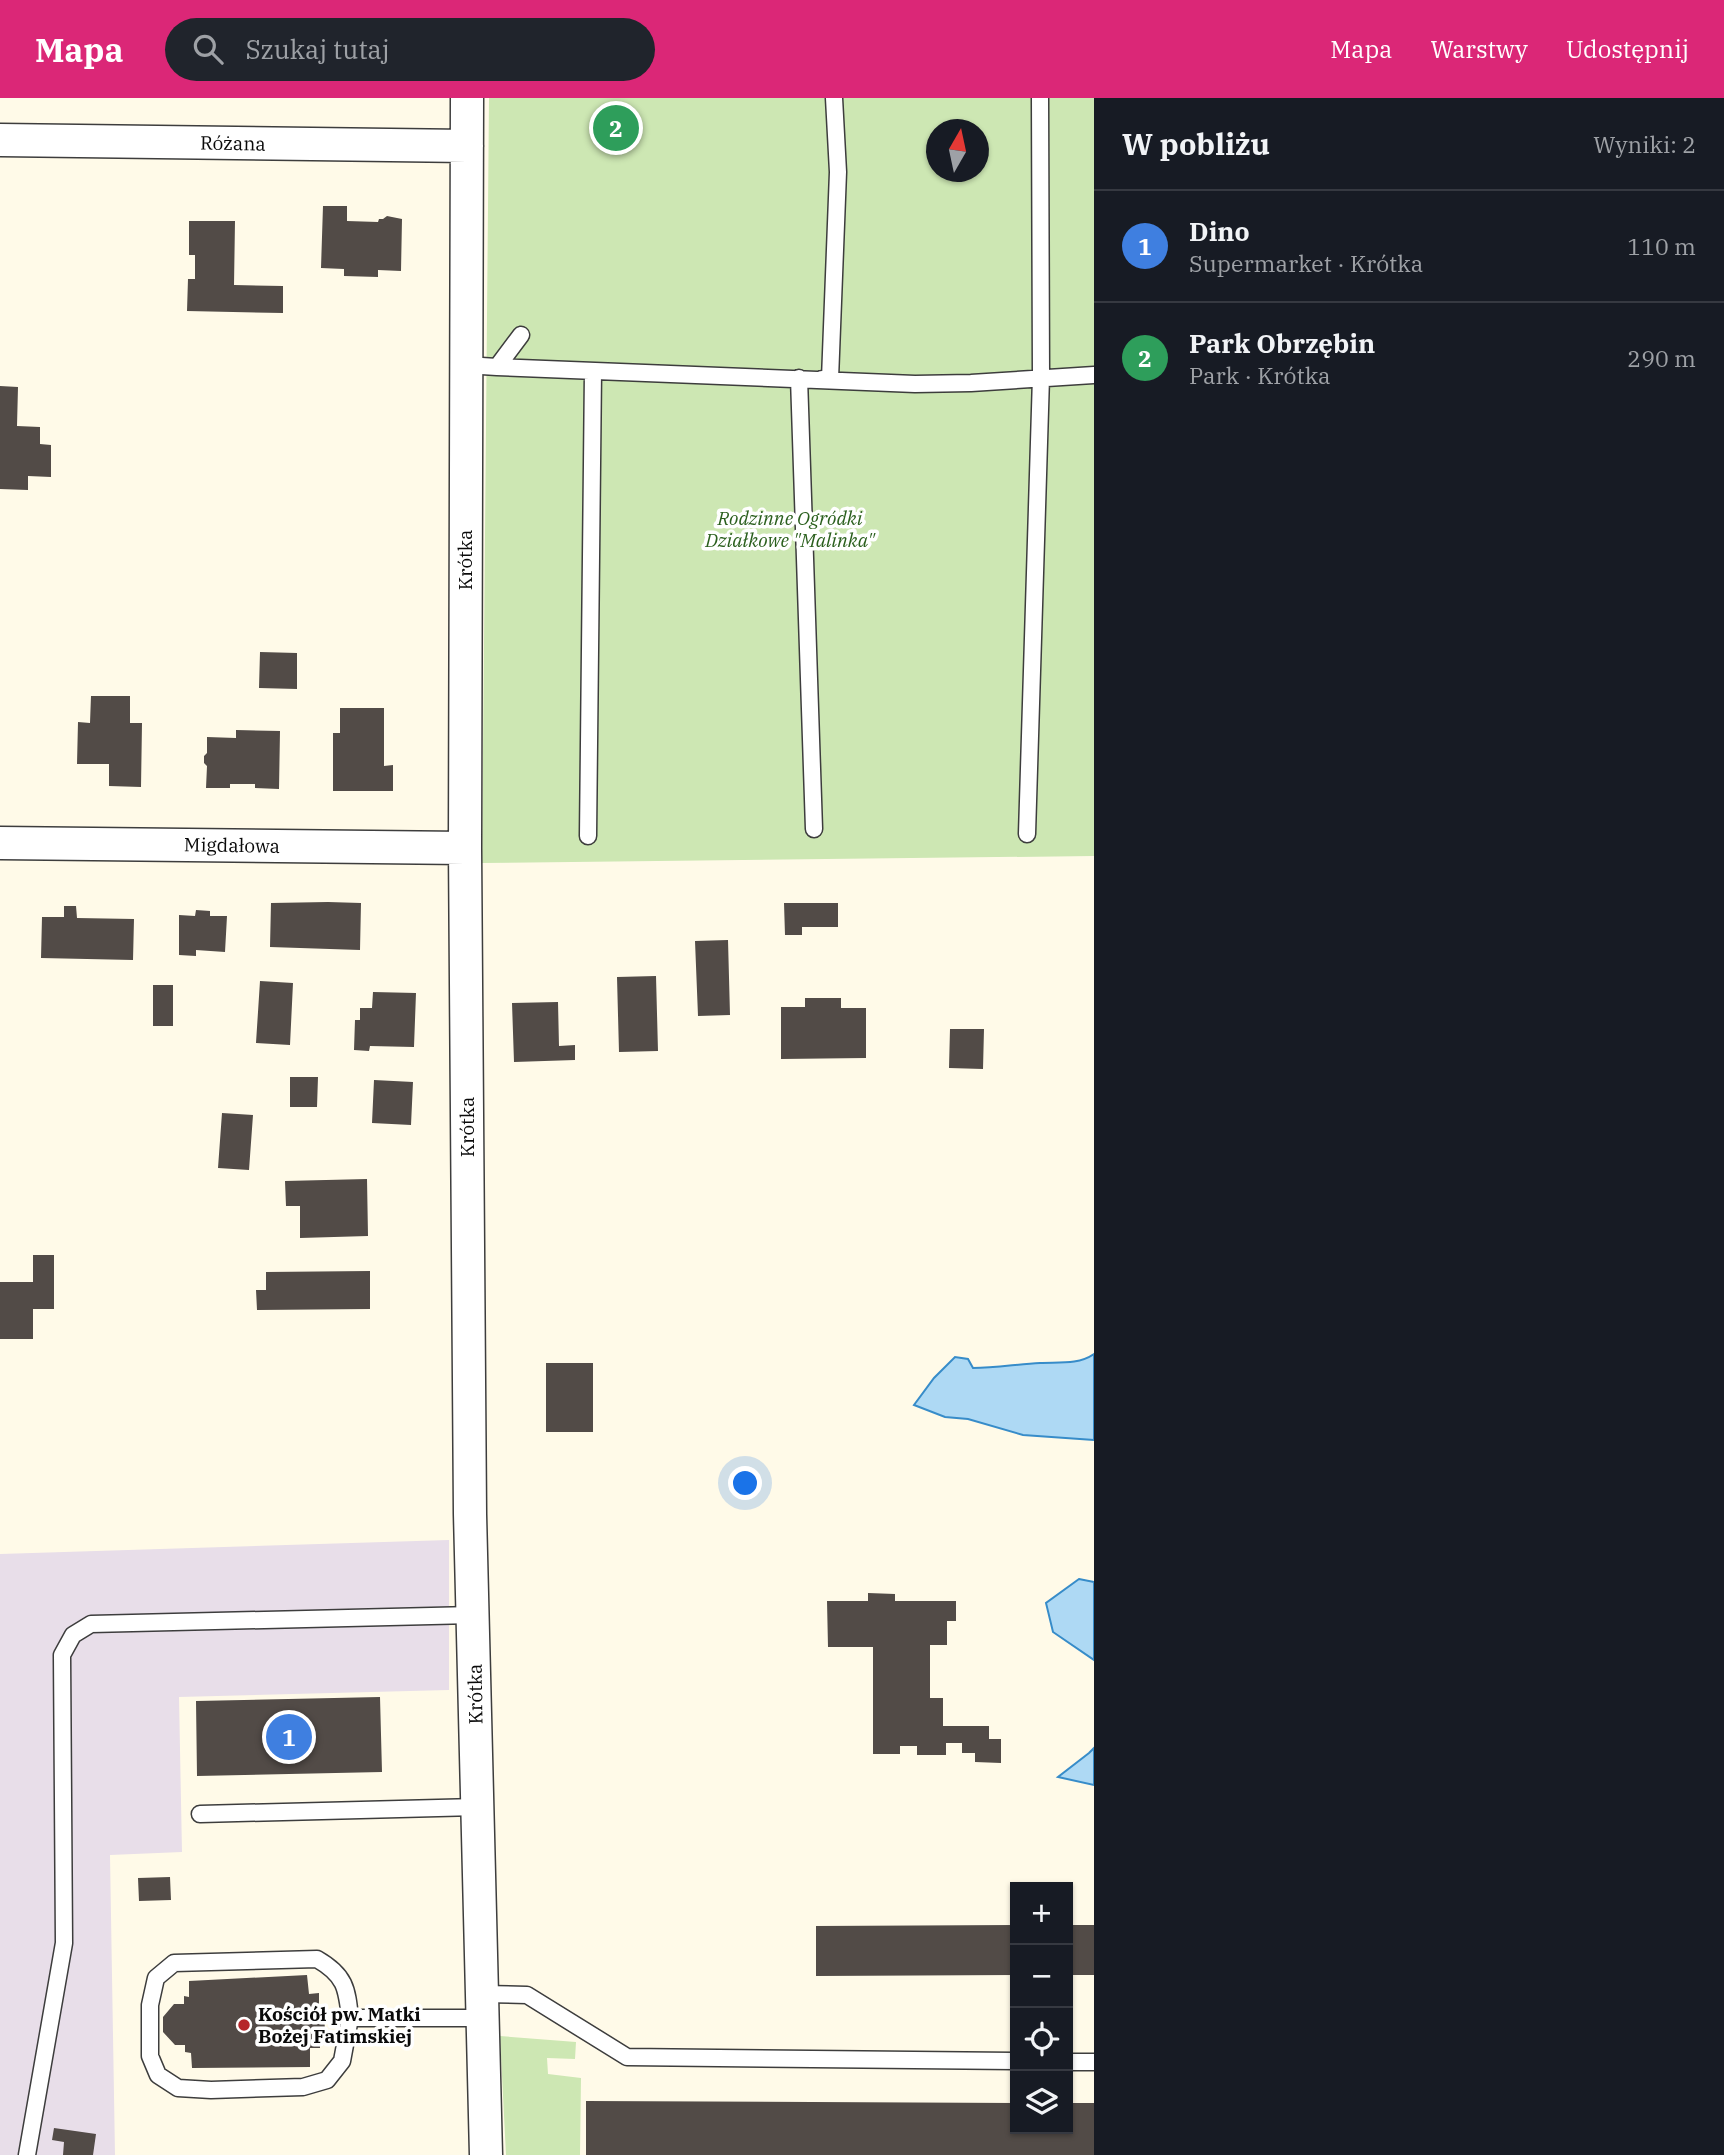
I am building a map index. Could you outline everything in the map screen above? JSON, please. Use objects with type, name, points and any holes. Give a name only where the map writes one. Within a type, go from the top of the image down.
[{"type":"street","name":"Krótka","points":[[467,98],[465,848],[473,1615],[486,2155]]},
{"type":"street","name":"Różana","points":[[0,139],[467,146]]},
{"type":"street","name":"Migdałowa","points":[[0,843],[465,848]]},
{"type":"lane","points":[[830,379],[838,172],[834,98]]},
{"type":"lane","points":[[1027,834],[1041,377],[1040,98]]},
{"type":"lane","points":[[497,367],[521,335]]},
{"type":"lane","points":[[466,365],[915,384],[1094,375]]},
{"type":"lane","points":[[589,836],[593,371]]},
{"type":"lane","points":[[799,378],[814,829]]},
{"type":"lane","points":[[27,2155],[64,1942],[62,1655],[73,1635],[92,1625],[473,1615]]},
{"type":"lane","points":[[200,1814],[477,1807]]},
{"type":"lane","points":[[317,1959],[334,1968],[344,1984],[350,2018],[342,2061],[327,2080],[303,2087],[211,2090],[178,2088],[158,2075],[150,2056],[149,2005],[156,1978],[174,1963],[317,1959]]},
{"type":"lane","points":[[350,2018],[482,2006],[527,1994],[627,2057],[1010,2061]]},
{"type":"lane","points":[[1073,2062],[1094,2062]]},
{"type":"shaded area","points":[[449,1540],[449,1690],[179,1697],[182,1852],[110,1855],[115,2155],[0,2155],[0,1554]]},
{"type":"green space","name":"Rodzinne Ogródki Działkowe \"Malinka\"","points":[[489,98],[1094,98],[1094,856],[482,863]]},
{"type":"green space","points":[[500,2036],[576,2042],[575,2059],[547,2058],[548,2074],[581,2078],[580,2155],[506,2155]]},
{"type":"water","points":[[1094,1354],[1094,1440],[1023,1435],[968,1419],[945,1417],[914,1405],[934,1378],[955,1357],[968,1359],[973,1368],[982,1368],[1061,1363],[1088,1358]]},
{"type":"water","points":[[1079,1579],[1094,1582],[1094,1660],[1053,1632],[1046,1603]]},
{"type":"water","points":[[1094,1748],[1094,1785],[1058,1777],[1089,1753]]},
{"type":"building","points":[[323,206],[347,206],[347,221],[378,222],[387,216],[402,219],[401,271],[378,270],[378,277],[344,276],[344,269],[321,268]]},
{"type":"building","points":[[189,221],[235,221],[234,285],[283,286],[283,313],[187,311],[188,279],[195,279],[195,255],[189,255]]},
{"type":"building","points":[[0,386],[18,387],[17,426],[40,427],[40,444],[51,445],[51,477],[28,476],[28,490],[0,489]]},
{"type":"building","points":[[260,652],[297,653],[297,689],[259,688]]},
{"type":"building","points":[[91,696],[130,696],[130,723],[142,723],[141,787],[109,786],[109,764],[77,764],[78,722],[90,723]]},
{"type":"building","points":[[340,708],[384,708],[384,766],[393,765],[393,791],[333,791],[333,733],[340,733]]},
{"type":"building","points":[[236,730],[280,731],[279,789],[255,788],[255,784],[206,788],[207,766],[204,756],[207,753],[207,737],[236,738]]},
{"type":"building","points":[[271,903],[361,903],[360,950],[270,947]]},
{"type":"building","points":[[784,903],[838,903],[838,927],[802,927],[802,935],[785,935]]},
{"type":"building","points":[[64,906],[76,906],[77,918],[134,919],[133,960],[41,958],[42,917],[64,917]]},
{"type":"building","points":[[196,910],[210,911],[210,916],[227,916],[225,952],[196,950],[196,956],[179,955],[179,915],[195,916]]},
{"type":"building","points":[[728,940],[730,1015],[698,1016],[695,941]]},
{"type":"building","points":[[656,976],[658,1051],[619,1052],[617,977]]},
{"type":"building","points":[[260,981],[293,983],[290,1045],[256,1043]]},
{"type":"building","points":[[153,985],[173,985],[173,1026],[153,1026]]},
{"type":"building","points":[[373,992],[416,993],[414,1047],[370,1046],[369,1051],[354,1050],[355,1020],[360,1020],[360,1008],[372,1008]]},
{"type":"building","points":[[805,998],[841,998],[841,1008],[866,1008],[866,1058],[781,1059],[781,1007],[805,1007]]},
{"type":"building","points":[[558,1002],[559,1046],[575,1045],[575,1060],[514,1062],[512,1003]]},
{"type":"building","points":[[950,1029],[984,1029],[983,1069],[949,1068]]},
{"type":"building","points":[[290,1077],[318,1077],[317,1107],[290,1107]]},
{"type":"building","points":[[374,1080],[413,1082],[411,1125],[372,1123]]},
{"type":"building","points":[[222,1113],[253,1115],[249,1170],[218,1168]]},
{"type":"building","points":[[367,1179],[368,1236],[300,1238],[300,1206],[286,1206],[285,1181]]},
{"type":"building","points":[[33,1255],[54,1255],[54,1309],[33,1309],[33,1339],[0,1339],[0,1282],[33,1282]]},
{"type":"building","points":[[370,1271],[370,1309],[257,1310],[256,1290],[266,1290],[266,1272]]},
{"type":"building","points":[[546,1363],[593,1363],[593,1432],[546,1432]]},
{"type":"building","points":[[868,1593],[895,1594],[895,1601],[956,1601],[956,1621],[947,1621],[947,1645],[930,1645],[930,1698],[943,1698],[943,1726],[989,1726],[989,1739],[1001,1739],[1001,1763],[975,1762],[975,1753],[962,1753],[962,1743],[946,1743],[946,1755],[917,1755],[917,1746],[900,1746],[900,1754],[873,1754],[873,1647],[828,1647],[827,1601],[868,1601]]},
{"type":"building","points":[[380,1697],[382,1772],[197,1776],[196,1701]]},
{"type":"building","points":[[170,1877],[171,1900],[139,1901],[138,1878]]},
{"type":"building","points":[[1010,1925],[1010,1975],[816,1976],[816,1926]]},
{"type":"building","points":[[1073,1925],[1094,1925],[1094,1975],[1073,1975]]},
{"type":"building","name":"Kościół pw. Matki Bożej Fatimskiej","points":[[307,1975],[309,1994],[319,1993],[319,2008],[324,2008],[325,2033],[320,2034],[320,2048],[310,2048],[310,2067],[192,2068],[191,2053],[185,2052],[185,2045],[175,2045],[163,2032],[163,2017],[174,2004],[184,2004],[184,1996],[189,1997],[189,1981]]},
{"type":"building","points":[[586,2101],[1010,2103],[1010,2134],[1073,2134],[1073,2103],[1094,2103],[1094,2155],[586,2155]]},
{"type":"building","points":[[54,2128],[96,2134],[93,2155],[63,2155],[64,2142],[52,2140]]},
{"type":"place","name":"Park Obrzębin","points":[[616,128]]},
{"type":"place","name":"Dino","points":[[289,1737]]},
{"type":"place","name":"Kościół pw. Matki Bożej Fatimskiej","points":[[244,2025]]}]
